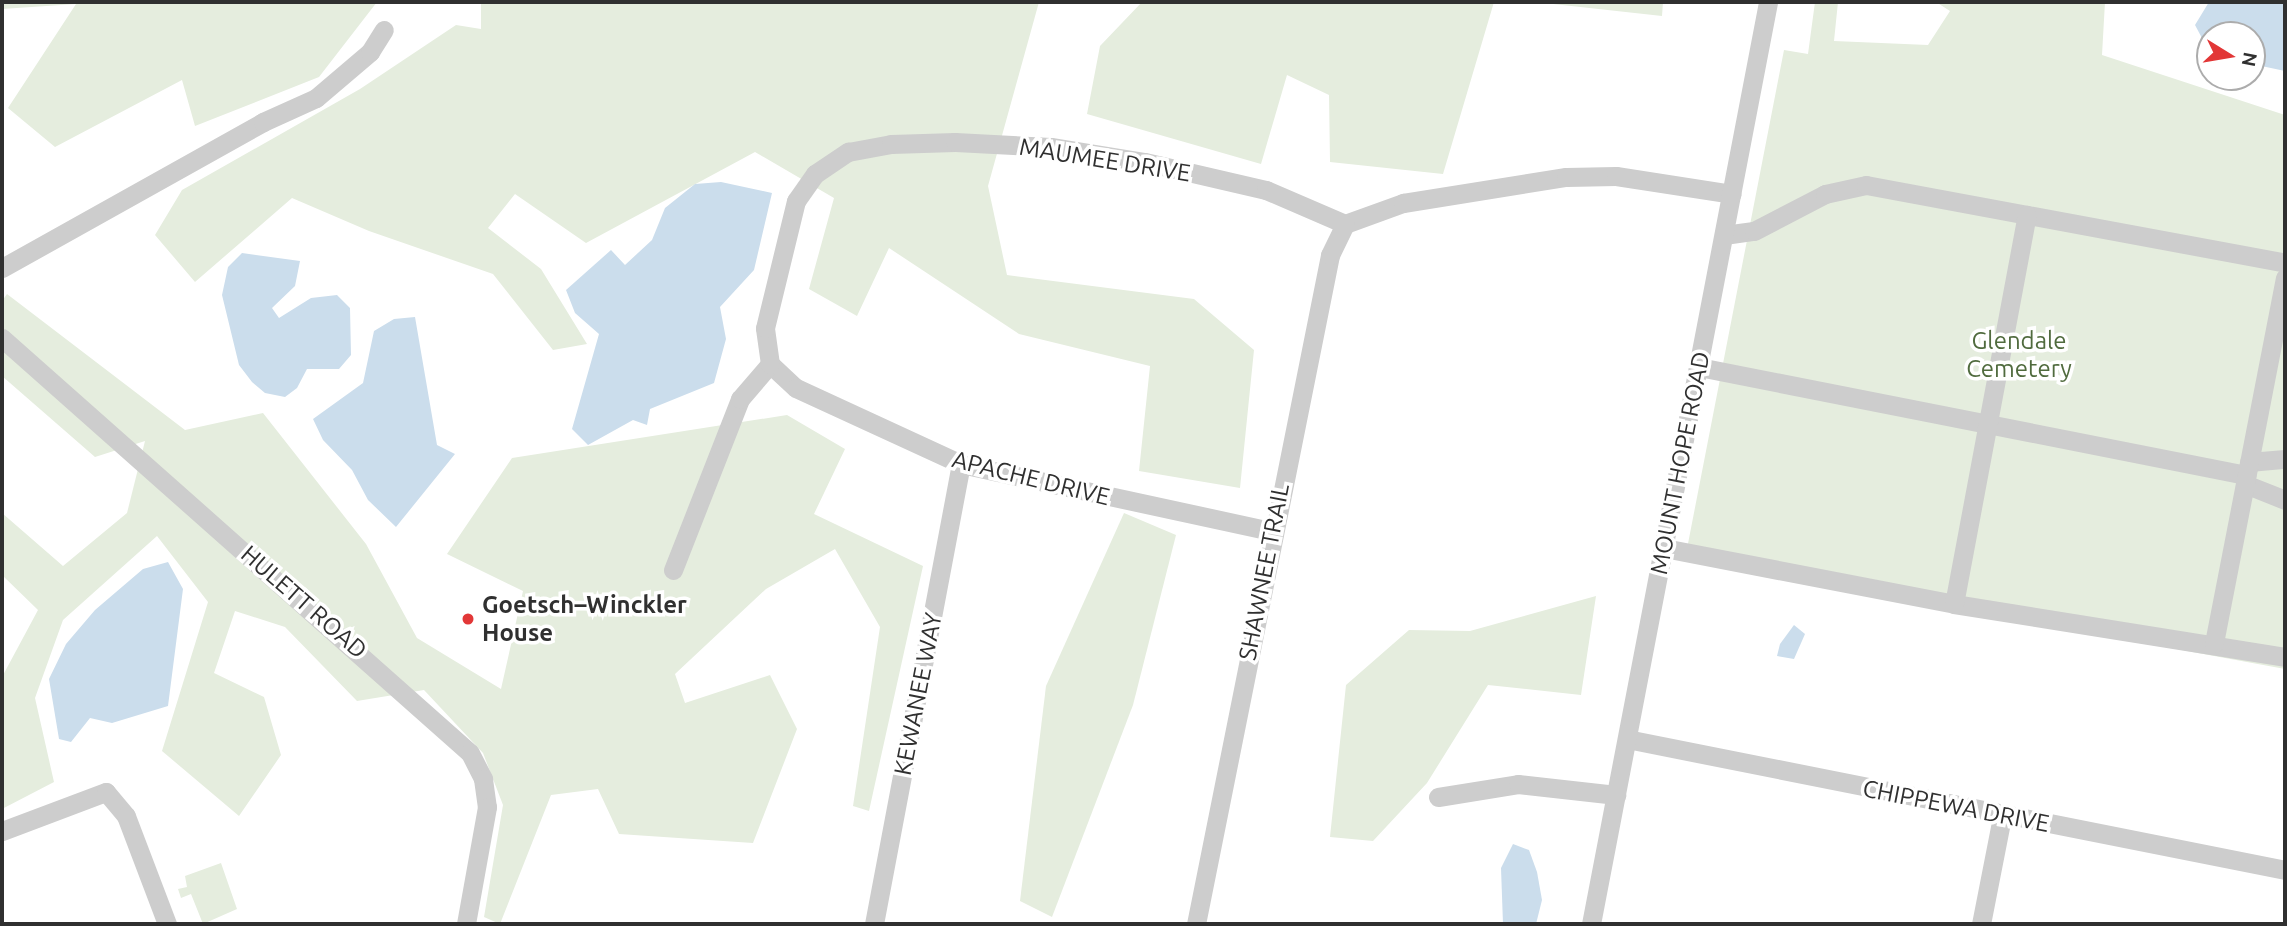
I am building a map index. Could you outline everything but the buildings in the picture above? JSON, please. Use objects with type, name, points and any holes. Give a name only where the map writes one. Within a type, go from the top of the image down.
[{"type":"street","name":"MOUNT HOPE ROAD","points":[[1591,924],[1768,2]]},
{"type":"street","points":[[2,268],[263,122],[316,98],[370,52],[384,30]]},
{"type":"street","name":"MAUMEE DRIVE","points":[[770,364],[765,328],[796,201],[816,174],[848,152],[891,144],[956,142],[1051,147],[1145,162],[1266,190],[1345,223]]},
{"type":"street","points":[[1345,223],[1404,202],[1566,177],[1616,176],[1732,194]]},
{"type":"street","points":[[1724,235],[1754,232],[1825,194],[1853,185],[2285,263]]},
{"type":"street","points":[[1954,604],[2027,215]]},
{"type":"street","name":"SHAWNEE TRAIL","points":[[1196,924],[1329,255],[1345,223]]},
{"type":"street","points":[[2214,643],[2285,278]]},
{"type":"street","name":"HULETT ROAD","points":[[2,338],[470,752],[483,779],[487,807],[466,924]]},
{"type":"street","points":[[673,569],[740,399],[770,364]]},
{"type":"street","name":"APACHE DRIVE","points":[[770,364],[796,388],[961,464],[1272,531]]},
{"type":"street","points":[[1699,367],[2247,474],[2285,499]]},
{"type":"street","points":[[2247,474],[2285,459]]},
{"type":"street","name":"KEWANEE WAY","points":[[874,924],[961,464]]},
{"type":"street","points":[[1664,548],[1954,604],[2214,643],[2285,657]]},
{"type":"street","name":"CHIPPEWA DRIVE","points":[[1627,739],[2002,817],[2285,870]]},
{"type":"street","points":[[1438,797],[1518,784],[1616,794]]},
{"type":"street","points":[[2,831],[106,792],[126,816],[167,924]]},
{"type":"street","points":[[1981,924],[2002,817]]},
{"type":"green space","points":[[2,2],[377,2],[319,77],[195,126],[182,80],[55,147],[8,108],[76,4],[2,9]]},
{"type":"green space","points":[[481,2],[1039,2],[988,186],[1007,275],[1194,299],[1254,350],[1240,488],[1139,471],[1150,366],[1019,334],[889,248],[857,316],[809,289],[834,198],[755,152],[586,243],[515,194],[488,228],[541,269],[587,344],[553,350],[493,274],[369,231],[292,198],[195,282],[155,235],[182,190],[360,89],[456,25],[481,29]]},
{"type":"green space","points":[[1142,2],[1494,2],[1443,174],[1330,162],[1329,95],[1287,75],[1261,164],[1087,114],[1100,46]]},
{"type":"green space","points":[[1535,2],[1663,2],[1662,16]]},
{"type":"green space","name":"Glendale Cemetery","points":[[1815,2],[1838,2],[1834,41],[1928,45],[1950,11],[1936,2],[2105,2],[2102,55],[2196,86],[2196,91],[2212,91],[2285,115],[2285,669],[1685,559],[1784,50],[1808,54]]},
{"type":"green space","points":[[7,294],[185,430],[263,413],[366,544],[417,638],[501,689],[523,591],[447,554],[512,458],[787,415],[845,449],[814,514],[923,566],[869,811],[853,806],[880,627],[835,549],[766,589],[675,674],[685,703],[770,675],[797,729],[753,843],[619,834],[598,789],[551,795],[500,924],[484,917],[503,805],[483,753],[424,690],[357,701],[285,627],[235,611],[214,673],[264,697],[281,755],[239,816],[162,751],[208,602],[157,536],[63,620],[35,698],[54,782],[2,809],[2,677],[38,610],[2,575],[2,513],[63,566],[127,513],[145,441],[95,457],[2,376],[2,301]]},
{"type":"green space","points":[[1124,513],[1176,535],[1133,705],[1052,917],[1020,901],[1046,686]]},
{"type":"green space","points":[[1596,596],[1581,695],[1488,685],[1427,783],[1373,841],[1330,837],[1346,685],[1409,630],[1470,631]]},
{"type":"green space","points":[[221,863],[237,909],[203,924],[191,894],[181,898],[178,889],[187,887],[185,876]]},
{"type":"water","points":[[2209,2],[2285,2],[2285,71],[2266,67],[2266,21],[2197,21]]},
{"type":"water","points":[[721,182],[772,193],[754,270],[720,307],[726,339],[714,383],[650,409],[647,425],[633,420],[588,445],[572,429],[599,334],[575,313],[566,290],[611,250],[625,265],[652,240],[665,208],[695,184]]},
{"type":"water","points":[[242,253],[300,261],[295,286],[272,308],[279,318],[311,298],[337,295],[350,308],[351,355],[339,369],[307,369],[297,388],[285,397],[265,393],[252,382],[239,365],[222,295],[228,267]]},
{"type":"water","points":[[415,317],[437,445],[455,454],[396,527],[368,500],[352,470],[323,440],[313,419],[363,383],[374,331],[394,319]]},
{"type":"water","points":[[168,562],[183,589],[168,706],[112,723],[90,718],[71,742],[59,739],[49,679],[66,644],[95,610],[143,569]]},
{"type":"water","points":[[1794,625],[1805,634],[1794,659],[1777,656],[1780,644]]},
{"type":"water","points":[[1513,844],[1529,850],[1537,872],[1542,900],[1536,924],[1503,924],[1501,868]]},
{"type":"place","name":"Goetsch–Winckler House","points":[[468,619]]}]
